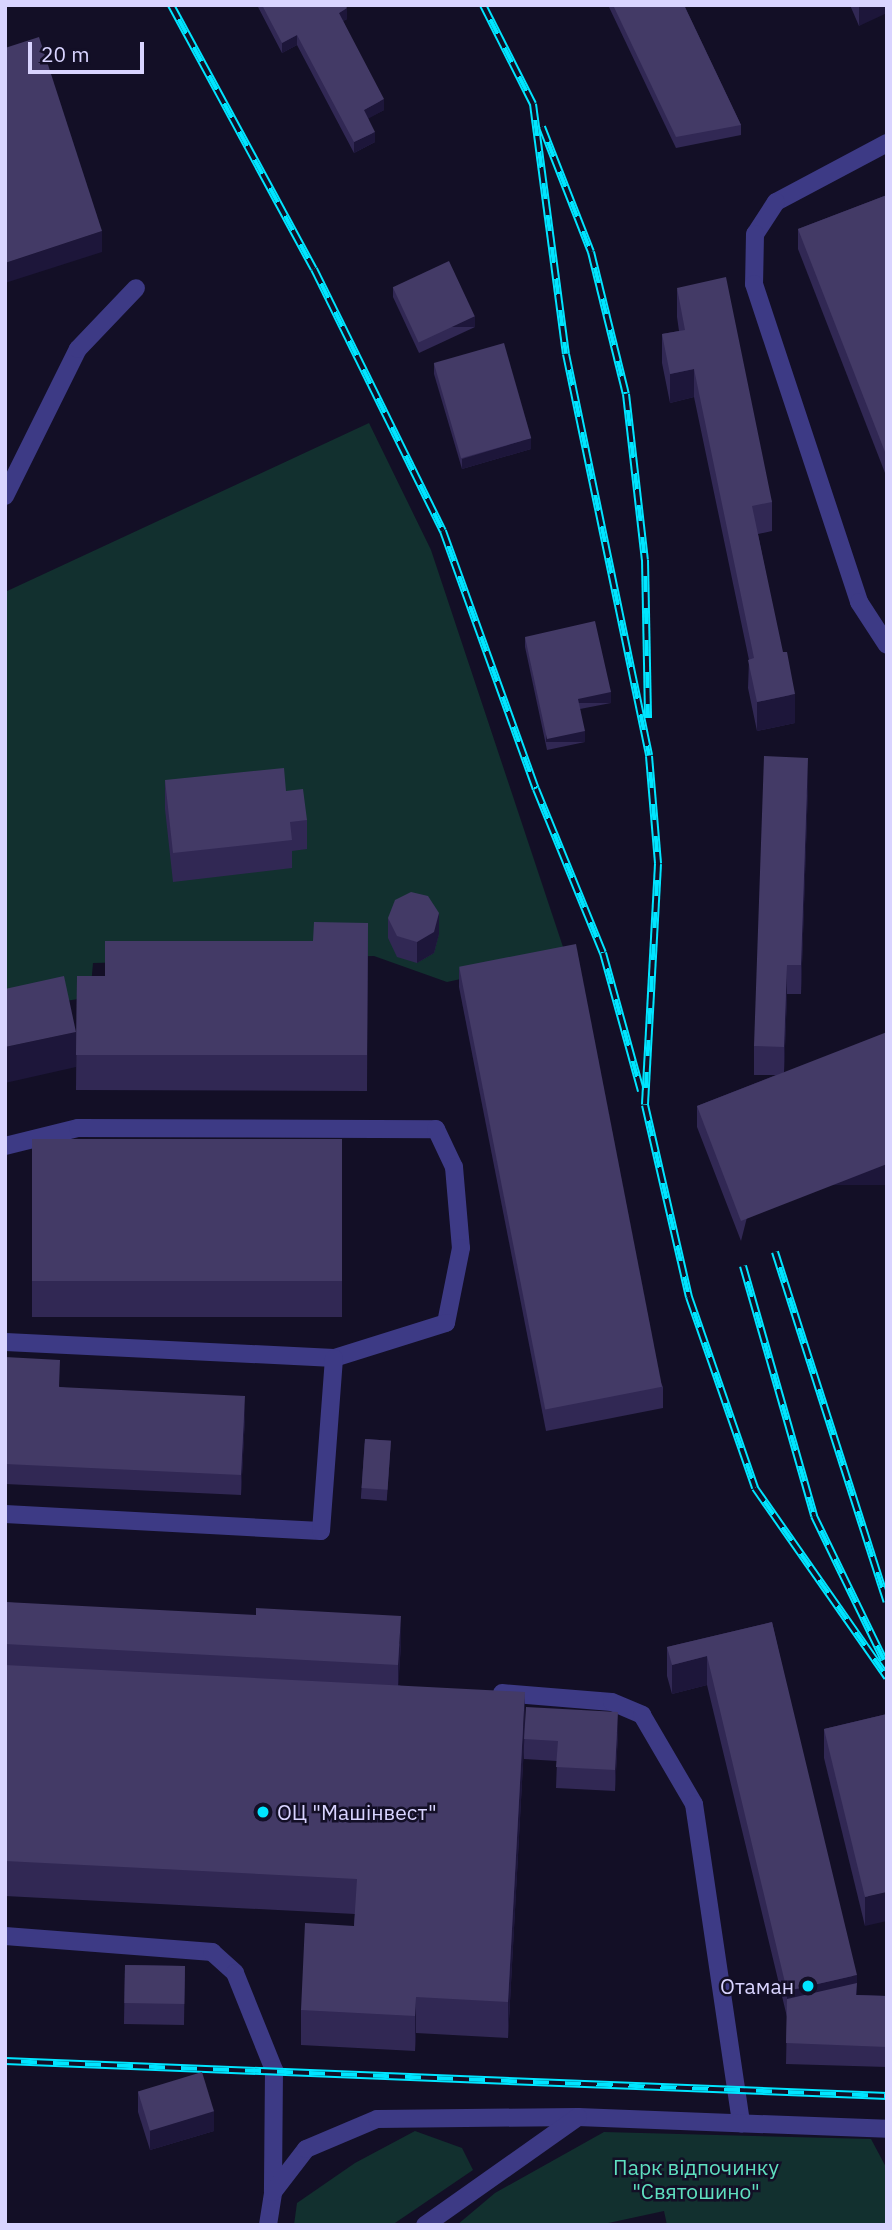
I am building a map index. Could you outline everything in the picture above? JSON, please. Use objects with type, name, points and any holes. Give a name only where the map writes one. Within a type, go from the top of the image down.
[{"type":"lane","points":[[887,143],[776,202],[755,234],[754,284],[859,602],[887,645]]},
{"type":"lane","points":[[5,496],[78,349],[136,288]]},
{"type":"lane","points":[[5,1146],[78,1128],[436,1129],[454,1167],[461,1248],[446,1323],[334,1358],[5,1342]]},
{"type":"lane","points":[[5,1514],[321,1531],[334,1358]]},
{"type":"lane","points":[[477,1691],[612,1702],[642,1715],[694,1804],[741,2124]]},
{"type":"lane","points":[[5,1936],[212,1952],[235,1973],[274,2070],[272,2192],[268,2225]]},
{"type":"lane","points":[[425,2225],[578,2117]]},
{"type":"lane","points":[[272,2192],[306,2149],[377,2119],[578,2117],[887,2130]]},
{"type":"green space","points":[[369,423],[431,550],[566,956],[447,982],[374,956],[93,963],[90,997],[5,1011],[5,592]]},
{"type":"green space","points":[[415,2131],[462,2148],[473,2170],[392,2225],[294,2225],[297,2203],[355,2163]]},
{"type":"green space","name":"Парк відпочинку \"Святошино\"","points":[[604,2132],[871,2139],[887,2169],[887,2225],[667,2225],[664,2211],[599,2225],[457,2225],[495,2193]]},
{"type":"building","points":[[262,5],[345,5],[347,8],[339,13],[384,99],[364,110],[375,132],[354,142],[297,35],[282,43]]},
{"type":"building","points":[[613,5],[684,5],[741,125],[676,137]]},
{"type":"building","points":[[39,37],[102,231],[5,263],[5,48]]},
{"type":"building","points":[[887,195],[887,457],[798,229]]},
{"type":"building","points":[[449,261],[475,316],[419,342],[393,287]]},
{"type":"building","points":[[726,277],[772,502],[752,506],[783,652],[787,652],[795,694],[757,702],[748,660],[754,658],[694,369],[670,374],[662,334],[685,330],[677,288]]},
{"type":"building","points":[[504,343],[531,438],[461,458],[434,363]]},
{"type":"building","points":[[595,621],[611,692],[578,699],[585,731],[547,739],[525,637]]},
{"type":"building","points":[[764,756],[808,758],[801,965],[787,965],[784,1047],[754,1046]]},
{"type":"building","points":[[284,768],[286,791],[303,789],[307,820],[290,822],[292,840],[173,853],[165,780]]},
{"type":"building","points":[[411,892],[428,896],[439,913],[434,932],[417,942],[397,936],[388,918],[395,900]]},
{"type":"building","points":[[314,922],[368,923],[367,1055],[76,1055],[77,976],[105,976],[105,941],[313,941]]},
{"type":"building","points":[[576,944],[662,1387],[545,1409],[459,967]]},
{"type":"building","points":[[64,976],[76,1032],[5,1047],[5,989]]},
{"type":"building","points":[[887,1032],[887,1164],[741,1221],[697,1106]]},
{"type":"building","points":[[32,1139],[342,1139],[342,1281],[32,1281]]},
{"type":"building","points":[[5,1357],[60,1360],[59,1387],[245,1396],[241,1475],[5,1464]]},
{"type":"building","points":[[365,1439],[391,1441],[388,1490],[362,1488]]},
{"type":"building","points":[[5,1602],[256,1615],[256,1608],[401,1616],[398,1665],[5,1644]]},
{"type":"building","points":[[772,1622],[857,1975],[787,1991],[707,1656],[672,1665],[667,1647]]},
{"type":"building","name":"ОЦ \"Машінвест\"","points":[[5,1665],[525,1692],[508,2002],[416,1997],[415,2016],[301,2010],[305,1923],[354,1926],[357,1879],[5,1861]]},
{"type":"building","points":[[526,1707],[618,1712],[615,1770],[556,1767],[558,1741],[524,1739]]},
{"type":"building","points":[[887,1714],[887,1892],[865,1897],[824,1729]]},
{"type":"building","points":[[125,1965],[185,1966],[184,2004],[124,2003]]},
{"type":"building","points":[[857,1983],[856,1995],[887,1996],[887,2047],[786,2043],[787,1999]]},
{"type":"building","points":[[202,2072],[214,2111],[150,2131],[138,2092]]},
{"type":"railway","points":[[171,5],[314,269],[443,531],[536,789],[603,953],[641,1091]]},
{"type":"railway","points":[[483,5],[533,104],[566,354],[649,756],[658,864],[645,1105],[689,1297],[755,1488],[887,1677]]},
{"type":"railway","points":[[542,127],[591,252],[626,394],[645,560],[648,718]]},
{"type":"railway","points":[[775,1252],[887,1602]]},
{"type":"railway","points":[[743,1266],[814,1516],[884,1660]]},
{"type":"railway","points":[[5,2061],[887,2096]]},
{"type":"place","name":"ОЦ \"Машінвест\"","points":[[263,1812]]},
{"type":"place","name":"Отаман","points":[[808,1986]]}]
